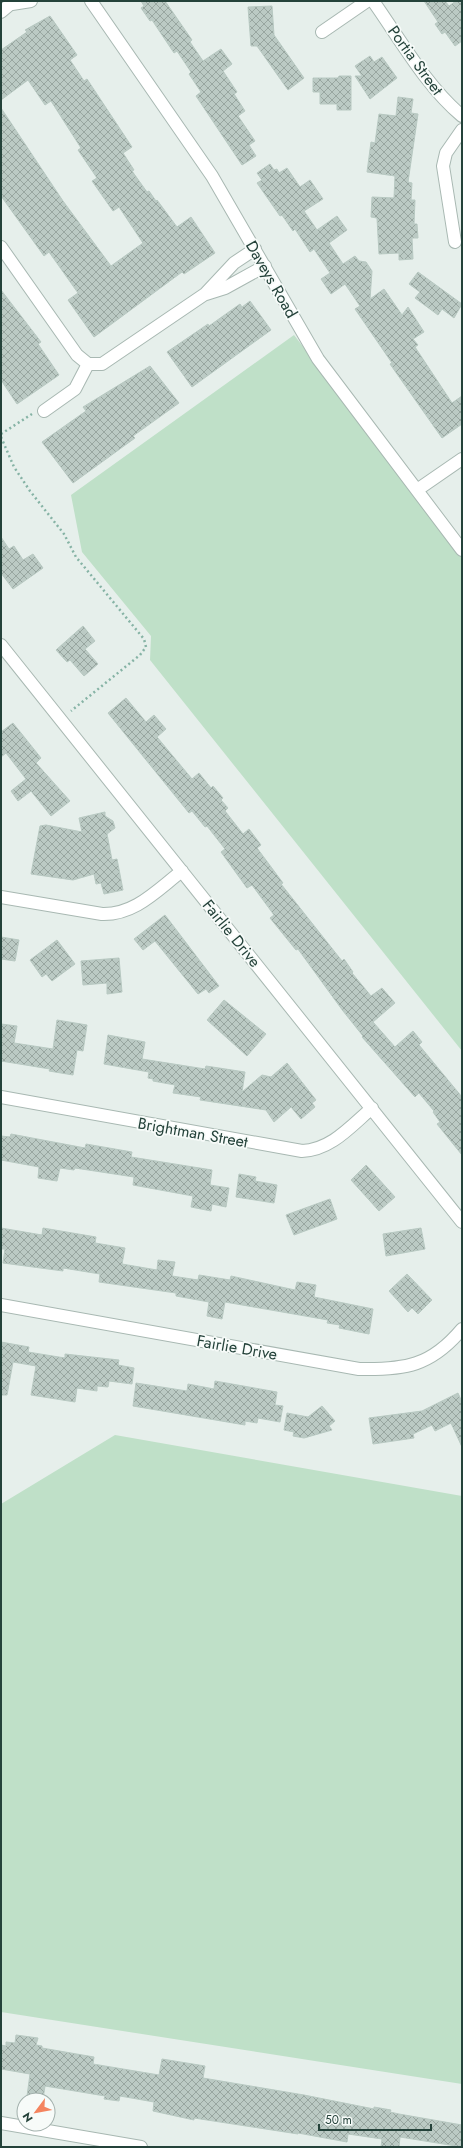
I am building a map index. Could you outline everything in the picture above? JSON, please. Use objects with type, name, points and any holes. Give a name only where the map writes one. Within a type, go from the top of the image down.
[{"type":"street","points":[[1,12],[13,3],[31,1]]},
{"type":"street","name":"Daveys Road","points":[[91,1],[212,176],[318,359],[462,550]]},
{"type":"street","points":[[322,32],[367,1]]},
{"type":"street","name":"Portia Street","points":[[373,1],[435,89],[447,104],[462,116]]},
{"type":"street","points":[[455,242],[443,166],[446,153],[462,130]]},
{"type":"street","points":[[1,247],[77,355],[88,364],[102,364],[205,294],[234,263],[255,249]]},
{"type":"street","points":[[205,294],[225,288],[264,266]]},
{"type":"street","points":[[44,411],[75,389],[88,364]]},
{"type":"street","points":[[417,490],[462,459]]},
{"type":"street","name":"Fairlie Drive","points":[[1,645],[462,1222]]},
{"type":"street","points":[[1,897],[115,915],[135,907],[182,871]]},
{"type":"street","name":"Brightman Street","points":[[1,1098],[302,1151],[316,1150],[328,1145],[372,1108]]},
{"type":"street","name":"Fairlie Drive","points":[[1,1305],[359,1369],[392,1370],[420,1362],[447,1347],[462,1329]]},
{"type":"street","points":[[1,2123],[140,2147]]},
{"type":"path","points":[[1,434],[28,415],[44,411]]},
{"type":"path","points":[[1,437],[14,467],[30,491],[64,534],[76,557],[144,639],[146,647],[140,655],[61,719]]},
{"type":"green space","points":[[294,335],[462,552],[462,1051],[150,660],[151,636],[82,552],[71,495]]},
{"type":"green space","points":[[115,1435],[462,1496],[462,2084],[1,2012],[1,1504]]},
{"type":"building","points":[[141,1],[165,1],[192,40],[190,42],[203,61],[221,49],[232,64],[223,71],[237,92],[234,94],[245,111],[238,116],[255,141],[249,145],[256,156],[242,165],[196,96],[201,92],[189,74],[191,72],[177,51],[174,53],[152,20],[150,21],[141,8],[144,6]]},
{"type":"building","points":[[424,1],[445,1],[449,6],[456,1],[462,1],[462,41],[455,46],[445,32],[442,34],[435,24],[438,22]]},
{"type":"building","points":[[272,6],[274,35],[304,78],[288,90],[257,46],[251,46],[248,7]]},
{"type":"building","points":[[50,16],[77,55],[70,60],[84,81],[87,79],[132,147],[123,153],[134,170],[132,171],[147,192],[149,191],[156,201],[157,200],[177,227],[191,217],[215,253],[184,274],[182,272],[94,337],[68,300],[78,293],[49,252],[44,256],[1,196],[1,108],[63,201],[111,266],[143,243],[119,207],[113,211],[92,181],[97,178],[78,150],[81,148],[51,101],[45,105],[28,80],[1,100],[1,50],[27,32],[25,30]]},
{"type":"building","points":[[370,56],[374,62],[382,57],[397,78],[370,99],[355,76],[362,76],[355,66]]},
{"type":"building","points":[[339,76],[351,76],[351,110],[337,110],[337,104],[320,104],[320,92],[313,92],[313,78],[338,78]]},
{"type":"building","points":[[398,97],[413,99],[411,113],[418,114],[408,182],[412,183],[411,200],[415,200],[414,224],[417,224],[418,238],[412,238],[413,259],[399,260],[399,253],[379,254],[377,218],[371,217],[372,197],[394,198],[395,176],[367,172],[371,142],[375,143],[379,114],[396,116]]},
{"type":"building","points":[[270,164],[274,170],[277,169],[279,173],[287,168],[300,187],[310,180],[323,199],[304,211],[317,230],[337,216],[347,230],[329,243],[343,264],[355,256],[359,261],[366,262],[372,271],[370,299],[384,289],[402,315],[408,307],[424,332],[413,339],[418,345],[415,347],[452,403],[462,396],[462,424],[442,438],[390,364],[392,363],[355,309],[360,306],[345,284],[331,294],[321,279],[330,273],[314,249],[310,252],[295,229],[293,231],[282,215],[280,216],[257,183],[262,180],[257,173]]},
{"type":"building","points":[[418,272],[462,304],[454,318],[442,309],[438,315],[415,298],[420,292],[409,284]]},
{"type":"building","points":[[1,290],[41,342],[38,344],[59,375],[17,404],[1,380]]},
{"type":"building","points":[[250,301],[271,330],[192,387],[167,352],[208,324],[209,326],[240,304],[242,307]]},
{"type":"building","points":[[150,366],[179,403],[133,436],[135,438],[73,483],[42,442],[86,411],[83,407]]},
{"type":"building","points":[[1,537],[9,549],[14,546],[23,560],[33,554],[43,568],[13,589],[1,573]]},
{"type":"building","points":[[83,626],[95,641],[85,649],[98,664],[84,676],[70,660],[67,662],[56,650]]},
{"type":"building","points":[[126,698],[146,722],[154,715],[166,729],[157,737],[192,779],[199,773],[211,788],[213,786],[223,798],[221,800],[228,808],[225,811],[243,834],[249,829],[261,845],[257,848],[283,883],[281,884],[342,961],[344,959],[353,972],[352,973],[371,996],[382,988],[395,1003],[373,1022],[395,1047],[413,1031],[422,1042],[419,1045],[462,1097],[462,1155],[437,1124],[440,1122],[433,1112],[434,1111],[419,1093],[415,1097],[362,1037],[363,1036],[298,949],[296,950],[270,918],[274,915],[252,885],[247,888],[221,852],[225,849],[207,826],[205,827],[192,811],[189,813],[108,713]]},
{"type":"building","points":[[13,723],[41,758],[36,763],[70,801],[51,816],[31,791],[18,801],[11,791],[26,779],[6,753],[1,757],[1,732]]},
{"type":"building","points":[[105,812],[105,816],[113,821],[115,828],[107,834],[112,860],[117,859],[123,890],[104,894],[101,883],[96,884],[94,874],[73,880],[31,874],[40,826],[46,825],[82,832],[79,818]]},
{"type":"building","points":[[165,915],[219,986],[209,993],[206,989],[198,994],[155,941],[143,950],[134,939]]},
{"type":"building","points":[[1,937],[19,940],[15,961],[1,959]]},
{"type":"building","points":[[57,940],[75,964],[52,981],[46,974],[42,977],[30,960]]},
{"type":"building","points":[[119,958],[122,992],[107,994],[107,983],[83,985],[81,961]]},
{"type":"building","points":[[224,1000],[266,1034],[247,1056],[207,1020]]},
{"type":"building","points":[[57,1020],[87,1025],[83,1051],[77,1050],[73,1075],[49,1071],[50,1069],[1,1061],[1,1024],[17,1026],[14,1043],[53,1049]]},
{"type":"building","points":[[108,1035],[145,1042],[142,1059],[205,1069],[206,1066],[245,1072],[242,1092],[262,1075],[271,1077],[287,1063],[316,1100],[312,1103],[315,1107],[301,1119],[291,1107],[274,1122],[266,1110],[200,1100],[201,1097],[173,1093],[175,1085],[153,1081],[153,1079],[148,1078],[149,1072],[104,1064]]},
{"type":"building","points":[[11,1134],[85,1148],[86,1144],[132,1152],[131,1157],[212,1170],[210,1185],[229,1188],[226,1207],[212,1204],[211,1211],[191,1207],[193,1196],[133,1185],[134,1177],[75,1168],[74,1170],[60,1168],[57,1181],[38,1178],[39,1167],[1,1160],[1,1136],[10,1137]]},
{"type":"building","points":[[366,1165],[395,1197],[379,1211],[351,1180]]},
{"type":"building","points":[[239,1174],[256,1177],[255,1181],[277,1185],[274,1203],[236,1197]]},
{"type":"building","points":[[330,1199],[337,1219],[294,1235],[286,1215]]},
{"type":"building","points":[[1,1228],[42,1235],[43,1228],[96,1237],[95,1243],[125,1248],[122,1264],[157,1270],[158,1260],[175,1262],[172,1276],[198,1280],[199,1275],[230,1280],[231,1276],[295,1290],[297,1282],[316,1285],[314,1297],[373,1309],[369,1334],[339,1328],[340,1325],[327,1323],[328,1320],[225,1302],[222,1319],[207,1316],[209,1302],[176,1296],[176,1293],[99,1282],[100,1274],[63,1268],[63,1271],[3,1263],[5,1249],[1,1249]]},
{"type":"building","points":[[421,1228],[425,1249],[386,1256],[383,1234]]},
{"type":"building","points":[[407,1274],[432,1300],[418,1314],[412,1308],[408,1312],[389,1291]]},
{"type":"building","points":[[1,1342],[29,1347],[28,1352],[65,1358],[65,1354],[119,1360],[118,1365],[134,1368],[132,1384],[109,1381],[108,1387],[97,1386],[97,1391],[77,1388],[75,1402],[31,1395],[36,1366],[13,1362],[7,1395],[1,1395]]},
{"type":"building","points":[[215,1381],[277,1392],[275,1405],[283,1406],[280,1422],[258,1418],[257,1423],[245,1421],[245,1425],[133,1406],[136,1383],[187,1391],[188,1384],[214,1389]]},
{"type":"building","points":[[458,1393],[462,1402],[462,1447],[451,1423],[435,1431],[432,1425],[413,1434],[414,1438],[373,1444],[369,1418],[422,1411]]},
{"type":"building","points":[[322,1406],[335,1421],[329,1426],[332,1430],[304,1438],[293,1436],[294,1432],[284,1430],[287,1413],[308,1417]]},
{"type":"building","points":[[16,2035],[38,2038],[36,2045],[42,2046],[42,2048],[94,2057],[93,2064],[159,2075],[162,2059],[205,2066],[203,2078],[304,2095],[374,2109],[374,2107],[391,2110],[390,2112],[399,2114],[462,2125],[462,2147],[400,2137],[399,2147],[381,2147],[382,2139],[348,2134],[347,2142],[298,2133],[194,2118],[194,2120],[153,2111],[154,2102],[120,2096],[119,2101],[104,2099],[105,2096],[45,2086],[44,2092],[28,2092],[30,2074],[1,2069],[1,2045],[6,2046],[6,2042],[15,2043]]}]
